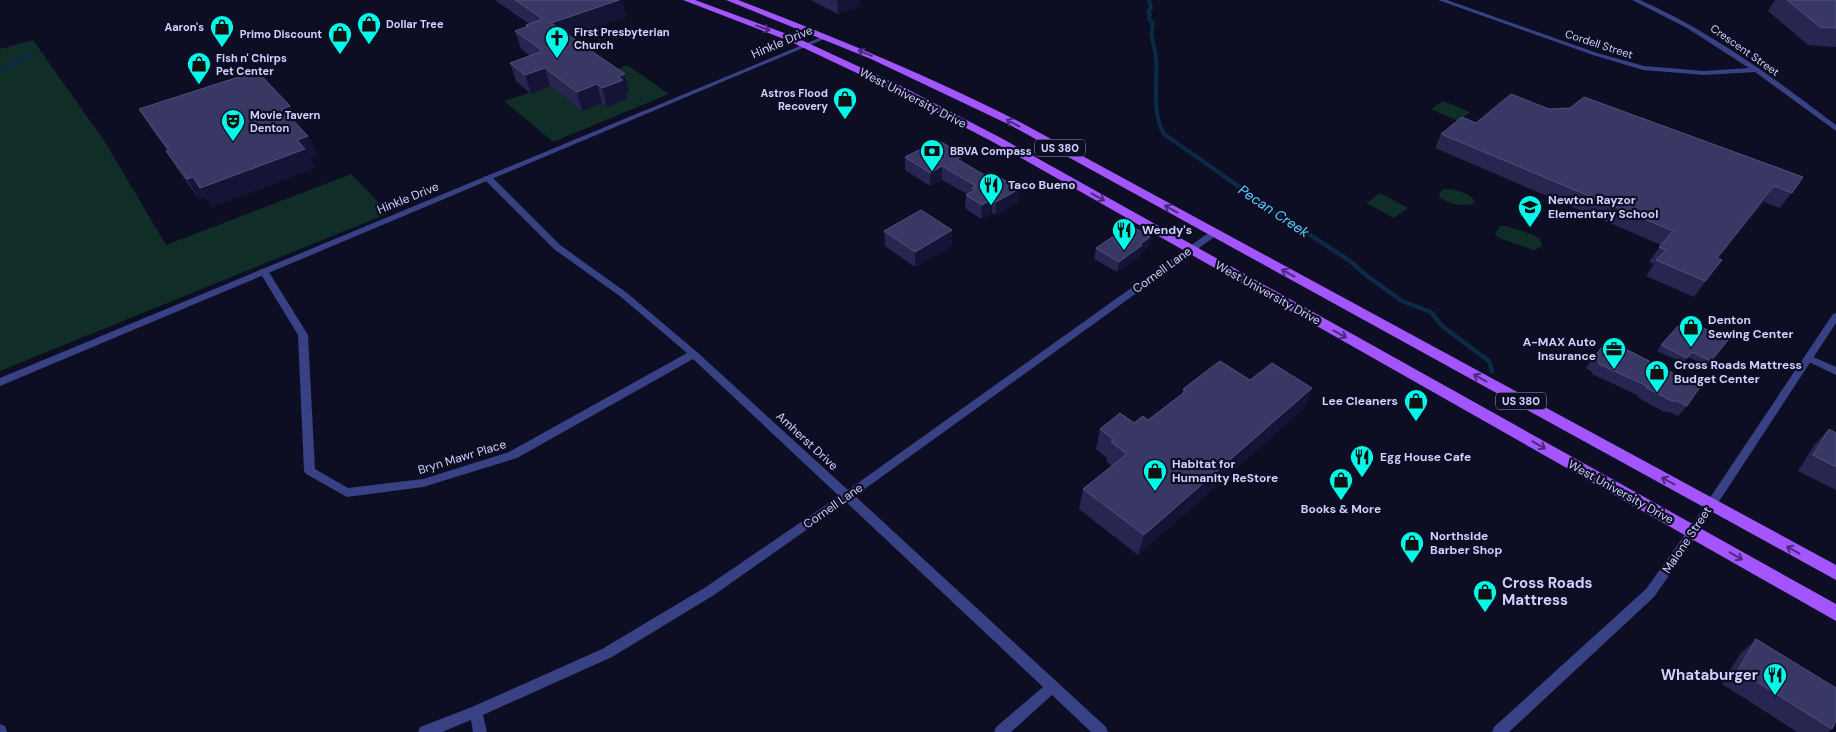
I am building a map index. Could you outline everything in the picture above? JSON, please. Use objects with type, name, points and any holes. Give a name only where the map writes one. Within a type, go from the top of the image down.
[{"type":"main road","name":"West University Drive","points":[[687,0],[806,46],[901,90],[997,140],[1836,613]]},
{"type":"main road","name":"West University Drive","points":[[730,0],[826,37],[949,90],[1070,154],[1836,573]]},
{"type":"street","name":"Cordell Street","points":[[1441,0],[1601,56],[1643,68],[1704,72],[1756,70]]},
{"type":"street","name":"Crescent Street","points":[[1635,0],[1698,31],[1756,70],[1836,129]]},
{"type":"street","name":"Hinkle Drive","points":[[0,382],[826,37]]},
{"type":"street","name":"Amherst Drive","points":[[488,178],[557,247],[624,295],[694,354],[1101,732]]},
{"type":"street","name":"Cornell Lane","points":[[425,732],[476,712],[607,653],[710,591],[847,496],[1214,233]]},
{"type":"street","name":"Bryn Mawr Place","points":[[264,271],[303,335],[310,472],[347,493],[423,482],[513,455],[694,354]]},
{"type":"street","name":"Malone Street","points":[[1499,732],[1650,593],[1694,532],[1836,316]]},
{"type":"street","points":[[1808,358],[1836,371]]},
{"type":"street","points":[[1001,732],[1052,687]]},
{"type":"street","points":[[476,712],[480,732]]},
{"type":"green space","points":[[33,40],[105,142],[166,245],[351,174],[389,213],[0,371],[0,49]]},
{"type":"green space","points":[[627,65],[669,94],[553,142],[504,101],[550,86],[582,111],[602,103],[607,107],[626,99],[604,75]]},
{"type":"green space","points":[[1443,101],[1470,112],[1458,121],[1431,109]]},
{"type":"green space","points":[[1444,189],[1466,194],[1475,203],[1461,205],[1448,202],[1439,197],[1440,192]]},
{"type":"green space","points":[[1380,193],[1408,208],[1394,218],[1366,203]]},
{"type":"green space","points":[[1500,226],[1532,234],[1540,239],[1542,246],[1534,250],[1499,238],[1495,234]]},
{"type":"building","points":[[515,0],[619,0],[551,23],[625,74],[618,77],[623,80],[602,88],[597,84],[577,92],[545,68],[525,75],[510,63],[543,51],[515,31],[543,19]]},
{"type":"building","points":[[1787,0],[1836,0],[1836,28],[1820,27]]},
{"type":"building","name":"Movie Tavern Denton","points":[[257,71],[290,106],[282,109],[308,136],[297,140],[305,149],[200,188],[193,177],[187,179],[166,151],[169,150],[139,109]]},
{"type":"building","name":"Newton Rayzor Elementary School","points":[[1511,94],[1549,109],[1570,108],[1584,97],[1803,177],[1792,193],[1774,186],[1717,258],[1722,260],[1705,281],[1656,260],[1666,250],[1659,247],[1673,231],[1441,134],[1462,117],[1476,123]]},
{"type":"building","points":[[937,141],[960,153],[958,154],[962,156],[957,159],[993,180],[999,177],[1019,189],[996,202],[993,199],[982,205],[966,195],[975,190],[972,188],[976,186],[942,166],[930,173],[905,157]]},
{"type":"building","points":[[921,210],[952,230],[915,252],[884,231]]},
{"type":"building","points":[[1130,225],[1150,237],[1119,262],[1096,248]]},
{"type":"building","name":"Denton Sewing Center","points":[[1697,325],[1728,340],[1711,361],[1692,352],[1687,358],[1661,345],[1678,326],[1691,332]]},
{"type":"building","points":[[1608,340],[1700,387],[1687,406],[1677,401],[1672,401],[1647,388],[1645,385],[1599,364],[1599,361],[1593,358]]},
{"type":"building","points":[[1220,361],[1250,380],[1272,363],[1312,388],[1144,535],[1083,489],[1127,454],[1111,442],[1114,440],[1100,429],[1120,413],[1134,423],[1143,416],[1148,420],[1186,391],[1183,389]]},
{"type":"building","points":[[1829,429],[1836,433],[1836,467],[1813,455]]},
{"type":"building","points":[[1756,639],[1836,688],[1836,721],[1832,729],[1738,670]]},
{"type":"waterway","name":"Pecan Creek","points":[[1149,0],[1151,8],[1148,12],[1150,15],[1149,19],[1153,24],[1152,37],[1156,58],[1156,106],[1164,134],[1238,186]]},
{"type":"waterway","points":[[0,71],[30,54]]},
{"type":"waterway","name":"Pecan Creek","points":[[1237,185],[1261,203],[1350,261],[1367,276],[1402,301],[1431,312],[1442,326],[1489,361],[1492,371]]},
{"type":"place","name":"Dollar Tree","points":[[369,45]]},
{"type":"place","name":"Aaron's","points":[[222,48]]},
{"type":"place","name":"Primo Discount","points":[[340,55]]},
{"type":"place","name":"First Presbyterian Church","points":[[557,59]]},
{"type":"place","name":"Fish n' Chirps Pet Center","points":[[199,85]]},
{"type":"place","name":"Astros Flood Recovery","points":[[845,120]]},
{"type":"place","name":"Movie Tavern Denton","points":[[233,142]]},
{"type":"place","name":"BBVA Compass","points":[[932,172]]},
{"type":"place","name":"Taco Bueno","points":[[991,206]]},
{"type":"place","name":"Newton Rayzor Elementary School","points":[[1530,228]]},
{"type":"place","name":"Wendy's","points":[[1124,251]]},
{"type":"place","name":"Denton Sewing Center","points":[[1691,348]]},
{"type":"place","name":"A-MAX Auto Insurance","points":[[1614,370]]},
{"type":"place","name":"Cross Roads Mattress Budget Center","points":[[1657,393]]},
{"type":"place","name":"Lee Cleaners","points":[[1416,422]]},
{"type":"place","name":"Egg House Cafe","points":[[1362,478]]},
{"type":"place","name":"Habitat for Humanity ReStore","points":[[1155,492]]},
{"type":"place","name":"Books & More","points":[[1341,501]]},
{"type":"place","name":"Northside Barber Shop","points":[[1412,564]]},
{"type":"place","name":"Cross Roads Mattress","points":[[1485,613]]},
{"type":"place","name":"Whataburger","points":[[1775,696]]}]
